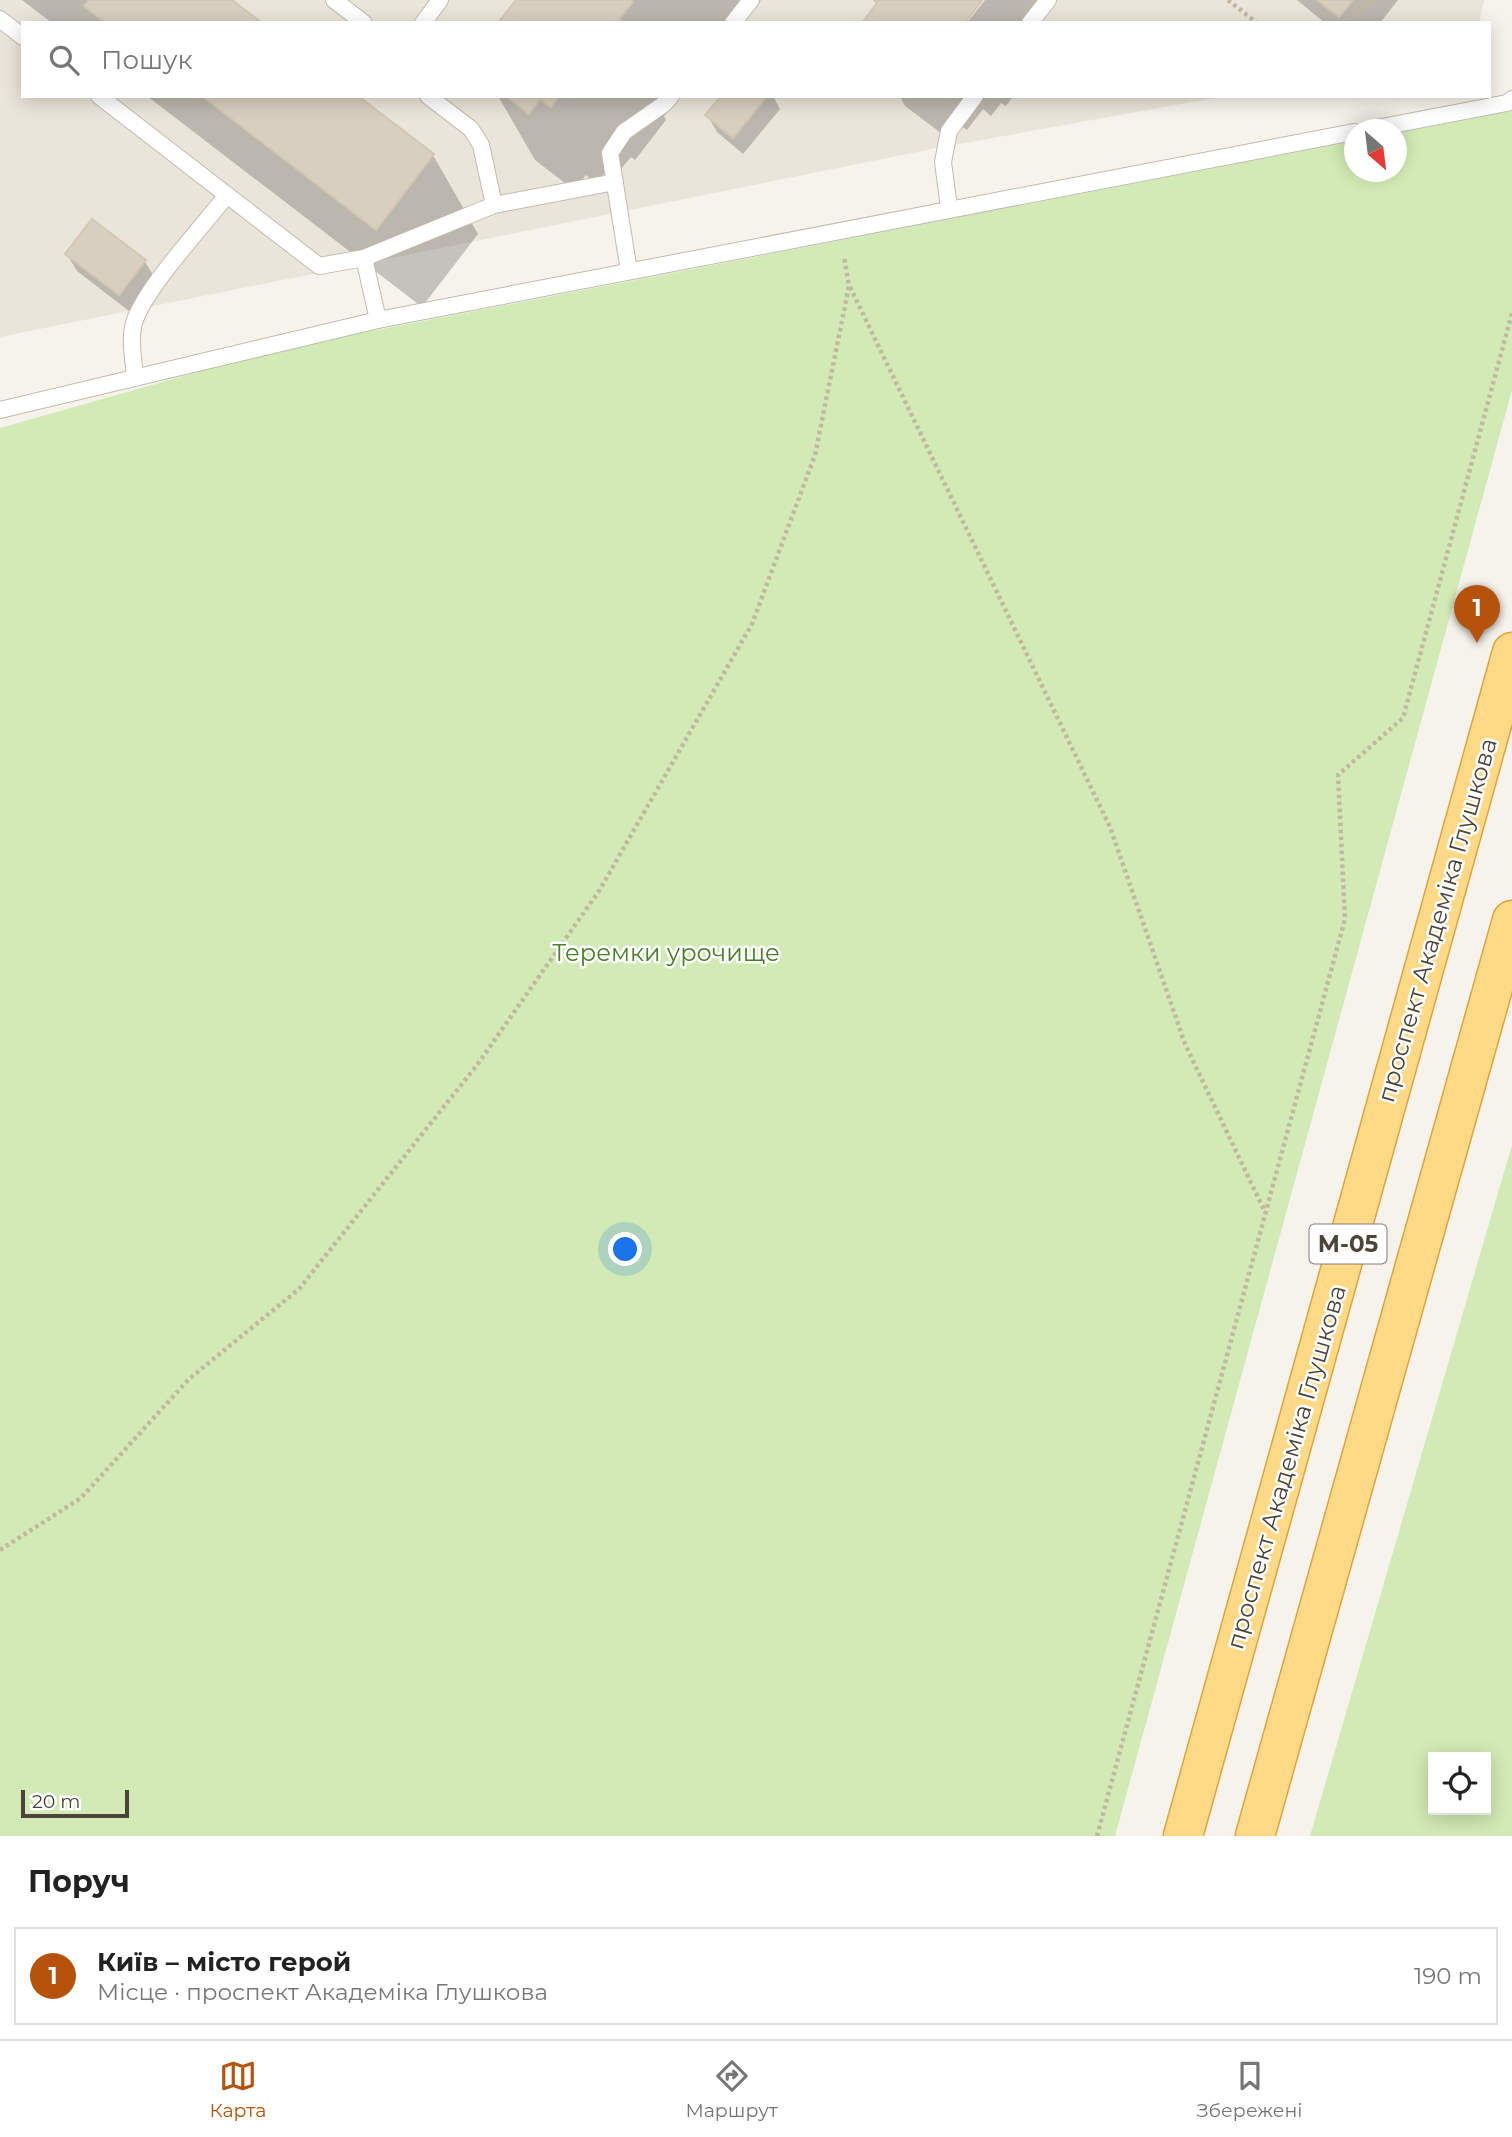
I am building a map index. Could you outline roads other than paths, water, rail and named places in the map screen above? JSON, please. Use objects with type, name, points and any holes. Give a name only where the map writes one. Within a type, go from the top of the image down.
[{"type":"highway","name":"проспект Академіка Глушкова","points":[[1183,1836],[1512,652]]},
{"type":"highway","name":"М-05","points":[[1255,1836],[1511,926]]},
{"type":"lane","points":[[334,0],[361,21]]},
{"type":"lane","points":[[424,21],[440,0]]},
{"type":"lane","points":[[735,21],[751,0]]},
{"type":"lane","points":[[1032,21],[1048,0]]},
{"type":"lane","points":[[0,19],[21,35]]},
{"type":"lane","points":[[102,98],[319,266],[364,258],[494,205],[615,182]]},
{"type":"lane","points":[[431,98],[471,129],[481,145],[494,205]]},
{"type":"lane","points":[[629,271],[610,153],[624,132],[669,98]]},
{"type":"lane","points":[[949,208],[943,162],[949,131],[974,98]]},
{"type":"lane","points":[[1407,122],[1507,103],[1512,99]]},
{"type":"lane","points":[[0,410],[378,320],[1344,134]]},
{"type":"lane","points":[[135,377],[132,342],[134,324],[142,306],[227,195]]},
{"type":"lane","points":[[364,258],[378,320]]},
{"type":"place","name":"Київ – місто герой","points":[[1477,643]]},
{"type":"park label","name":"Теремки урочище","points":[[666,952]]}]
